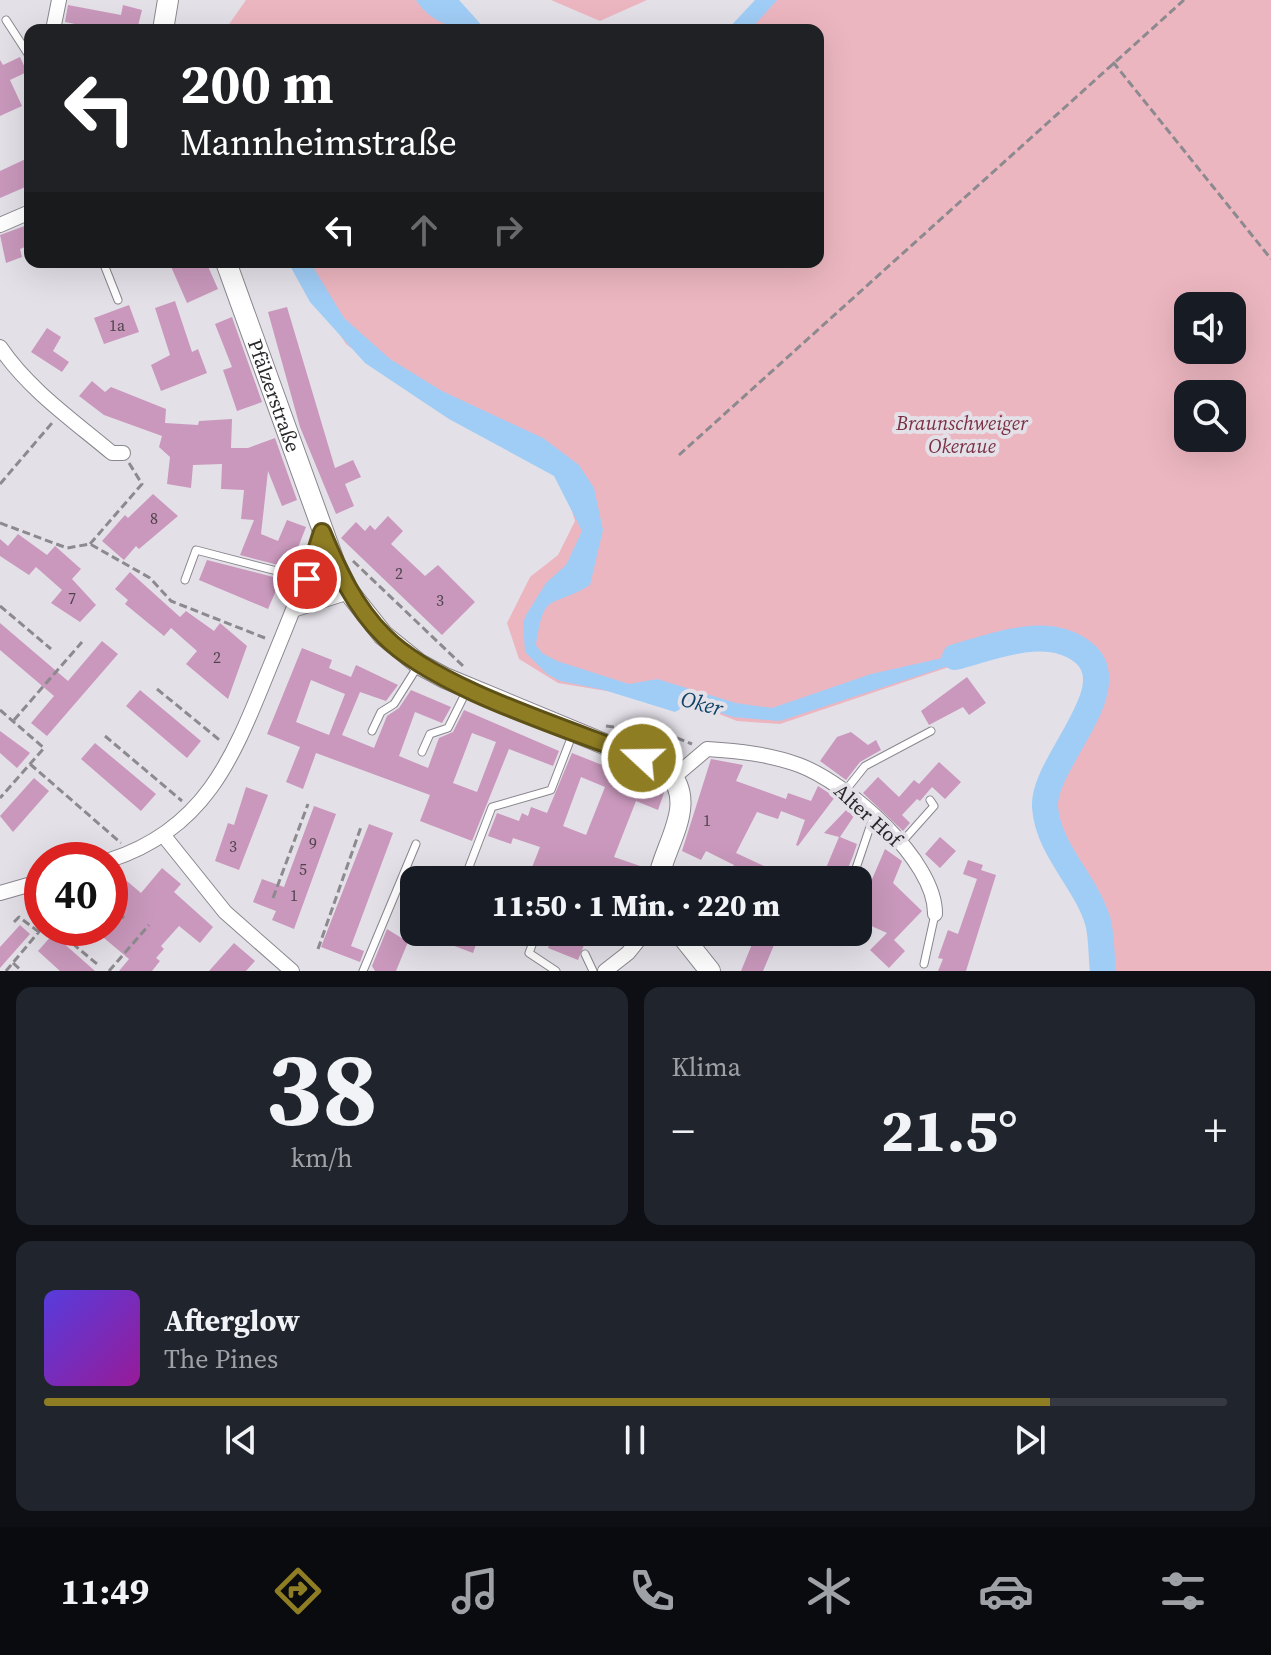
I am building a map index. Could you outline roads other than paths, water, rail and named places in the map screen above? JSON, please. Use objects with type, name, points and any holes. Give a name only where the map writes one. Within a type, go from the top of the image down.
[{"type":"street","points":[[54,24],[59,0]]},
{"type":"street","points":[[164,24],[168,0]]},
{"type":"street","points":[[1,223],[24,214]]},
{"type":"street","name":"Pfälzerstraße","points":[[228,268],[322,532],[349,592],[383,635],[419,664],[468,680],[574,731],[657,763],[674,777]]},
{"type":"street","points":[[0,347],[19,372],[63,411],[112,453],[123,453]]},
{"type":"street","points":[[128,854],[164,836],[193,811],[224,772],[307,579],[322,532]]},
{"type":"street","points":[[293,610],[349,592]]},
{"type":"street","name":"Alter Hof","points":[[674,777],[707,749],[788,761],[817,773],[845,791],[900,844],[931,884],[935,914]]},
{"type":"street","points":[[662,866],[682,800],[674,777]]},
{"type":"street","points":[[164,836],[225,912],[292,971]]},
{"type":"street","points":[[0,893],[24,886]]},
{"type":"street","points":[[605,971],[634,946]]},
{"type":"street","points":[[690,946],[710,971]]},
{"type":"lane","points":[[6,20],[24,48]]},
{"type":"lane","points":[[105,268],[118,300]]},
{"type":"lane","points":[[185,580],[196,550],[307,579]]},
{"type":"lane","points":[[372,731],[381,712],[394,704],[419,664]]},
{"type":"lane","points":[[422,752],[430,734],[448,728],[468,680]]},
{"type":"lane","points":[[469,866],[492,807],[551,790],[574,731]]},
{"type":"lane","points":[[845,791],[865,766],[931,731]]},
{"type":"lane","points":[[900,844],[934,806],[930,800]]},
{"type":"lane","points":[[857,866],[873,818]]},
{"type":"lane","points":[[363,971],[416,844]]},
{"type":"lane","name":"Alter Hof","points":[[924,964],[935,914]]},
{"type":"lane","points":[[532,946],[529,953],[556,971]]},
{"type":"lane","points":[[585,954],[593,971]]},
{"type":"water","points":[[416,0],[459,0],[481,24],[446,24],[422,8]]},
{"type":"water","points":[[755,0],[777,0],[755,24],[733,24]]},
{"type":"water","points":[[291,268],[314,268],[344,318],[390,359],[442,391],[543,438],[579,465],[594,488],[603,530],[590,585],[551,603],[542,616],[536,645],[542,653],[557,661],[629,684],[657,679],[736,703],[772,708],[871,674],[1036,637],[780,721],[733,717],[691,703],[675,712],[604,690],[560,681],[547,674],[525,652],[523,623],[546,583],[566,565],[582,531],[554,476],[449,419],[365,363],[310,302]]},
{"type":"waterway","name":"Oker","points":[[955,657],[1003,643],[1038,638],[1070,644],[1084,653],[1095,668],[1096,686],[1090,706],[1056,770],[1045,807],[1053,837],[1098,922],[1103,971]]},
{"type":"park label","name":"Braunschweiger Okeraue","points":[[962,434]]}]
